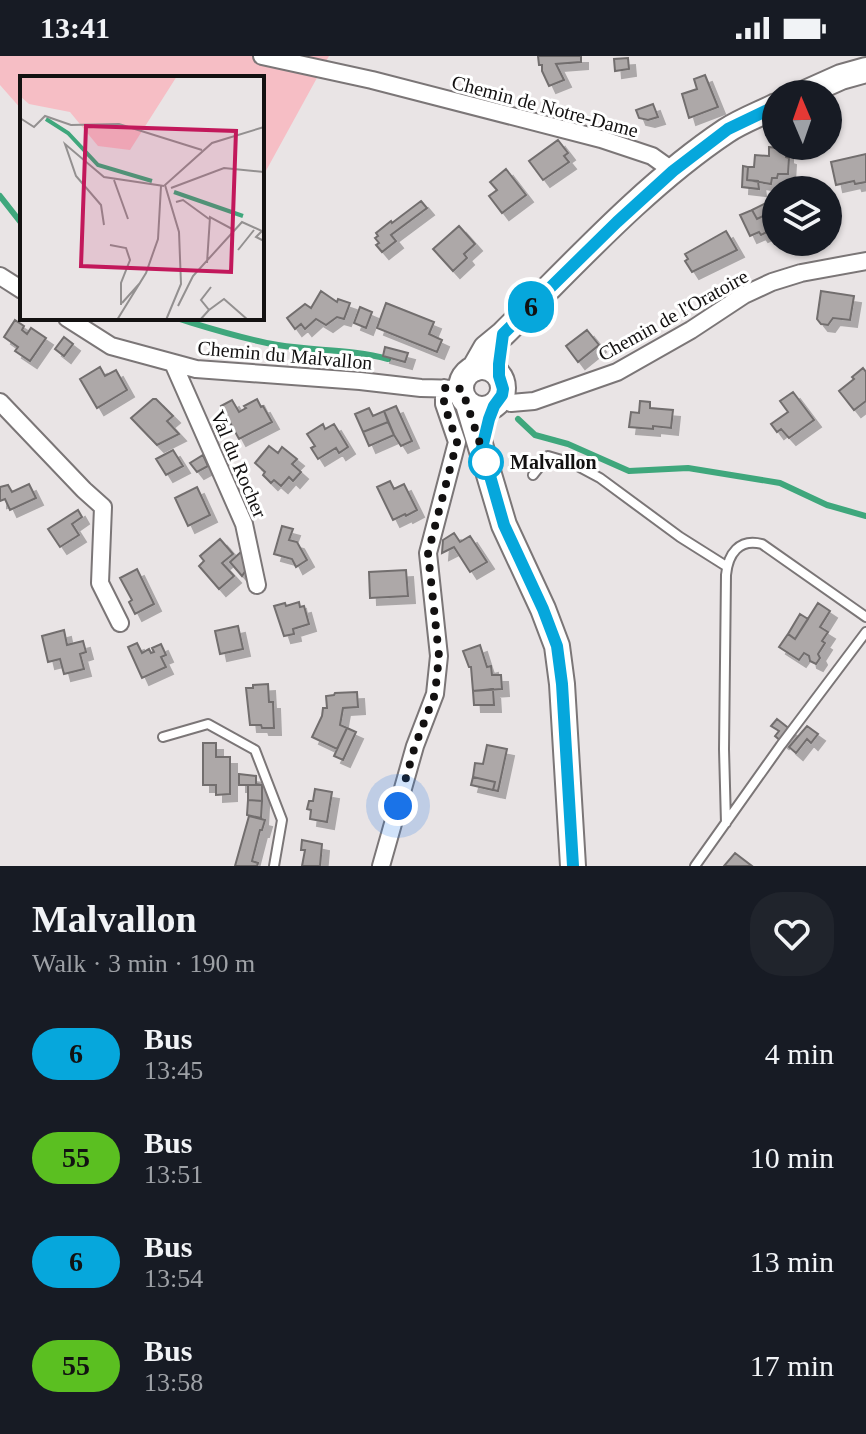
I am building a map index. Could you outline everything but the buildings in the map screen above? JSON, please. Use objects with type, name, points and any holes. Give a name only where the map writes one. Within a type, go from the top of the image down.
[{"type":"street","name":"Chemin de Notre-Dame","points":[[262,56],[372,80],[601,139],[652,156],[673,171]]},
{"type":"street","points":[[834,80],[866,70]]},
{"type":"street","points":[[573,866],[557,646],[504,525],[462,388],[486,348],[617,222],[673,171],[728,129],[762,113]]},
{"type":"street","name":"Chemin de l'Oratoire","points":[[498,393],[511,403],[534,401],[617,372],[691,330],[744,295],[772,282],[801,273],[866,261]]},
{"type":"street","points":[[0,276],[20,289]]},
{"type":"street","name":"Chemin du Malvallon","points":[[70,320],[111,346],[196,369],[421,388],[462,388]]},
{"type":"street","points":[[482,448],[498,393],[503,334]]},
{"type":"street","name":"Val du Rocher","points":[[173,363],[244,524],[257,585]]},
{"type":"street","points":[[381,866],[415,746],[435,694],[439,656],[428,553],[457,442],[444,404],[488,368],[498,393]]},
{"type":"street","points":[[462,388],[481,409],[498,393]]},
{"type":"street","points":[[0,402],[103,507],[100,583],[120,623]]},
{"type":"lane","points":[[533,475],[548,456],[572,463],[600,478],[680,537],[726,566]]},
{"type":"lane","points":[[726,823],[726,566],[732,553],[739,546],[753,542],[762,544],[866,617]]},
{"type":"lane","points":[[695,866],[866,632]]},
{"type":"lane","points":[[163,737],[208,724],[255,750],[282,820],[274,866]]},
{"type":"shaded area","points":[[0,56],[329,56],[264,174],[264,76],[20,76],[20,108],[0,85]]},
{"type":"waterway","points":[[0,196],[20,221]]},
{"type":"waterway","points":[[183,320],[265,343],[361,353],[388,359]]},
{"type":"waterway","points":[[518,419],[535,435],[568,444],[629,471],[688,468],[780,483],[827,505],[866,516]]},
{"type":"bus line","name":"6","points":[[573,866],[557,646],[504,525],[482,448],[489,419],[502,395],[499,364],[503,334],[673,171],[728,129],[762,113]]},
{"type":"place","name":"Malvallon","points":[[486,462]]},
{"type":"route","points":[[398,806],[415,746],[435,694],[439,656],[428,553],[457,442],[444,404],[444,388],[462,389],[486,462]]}]
